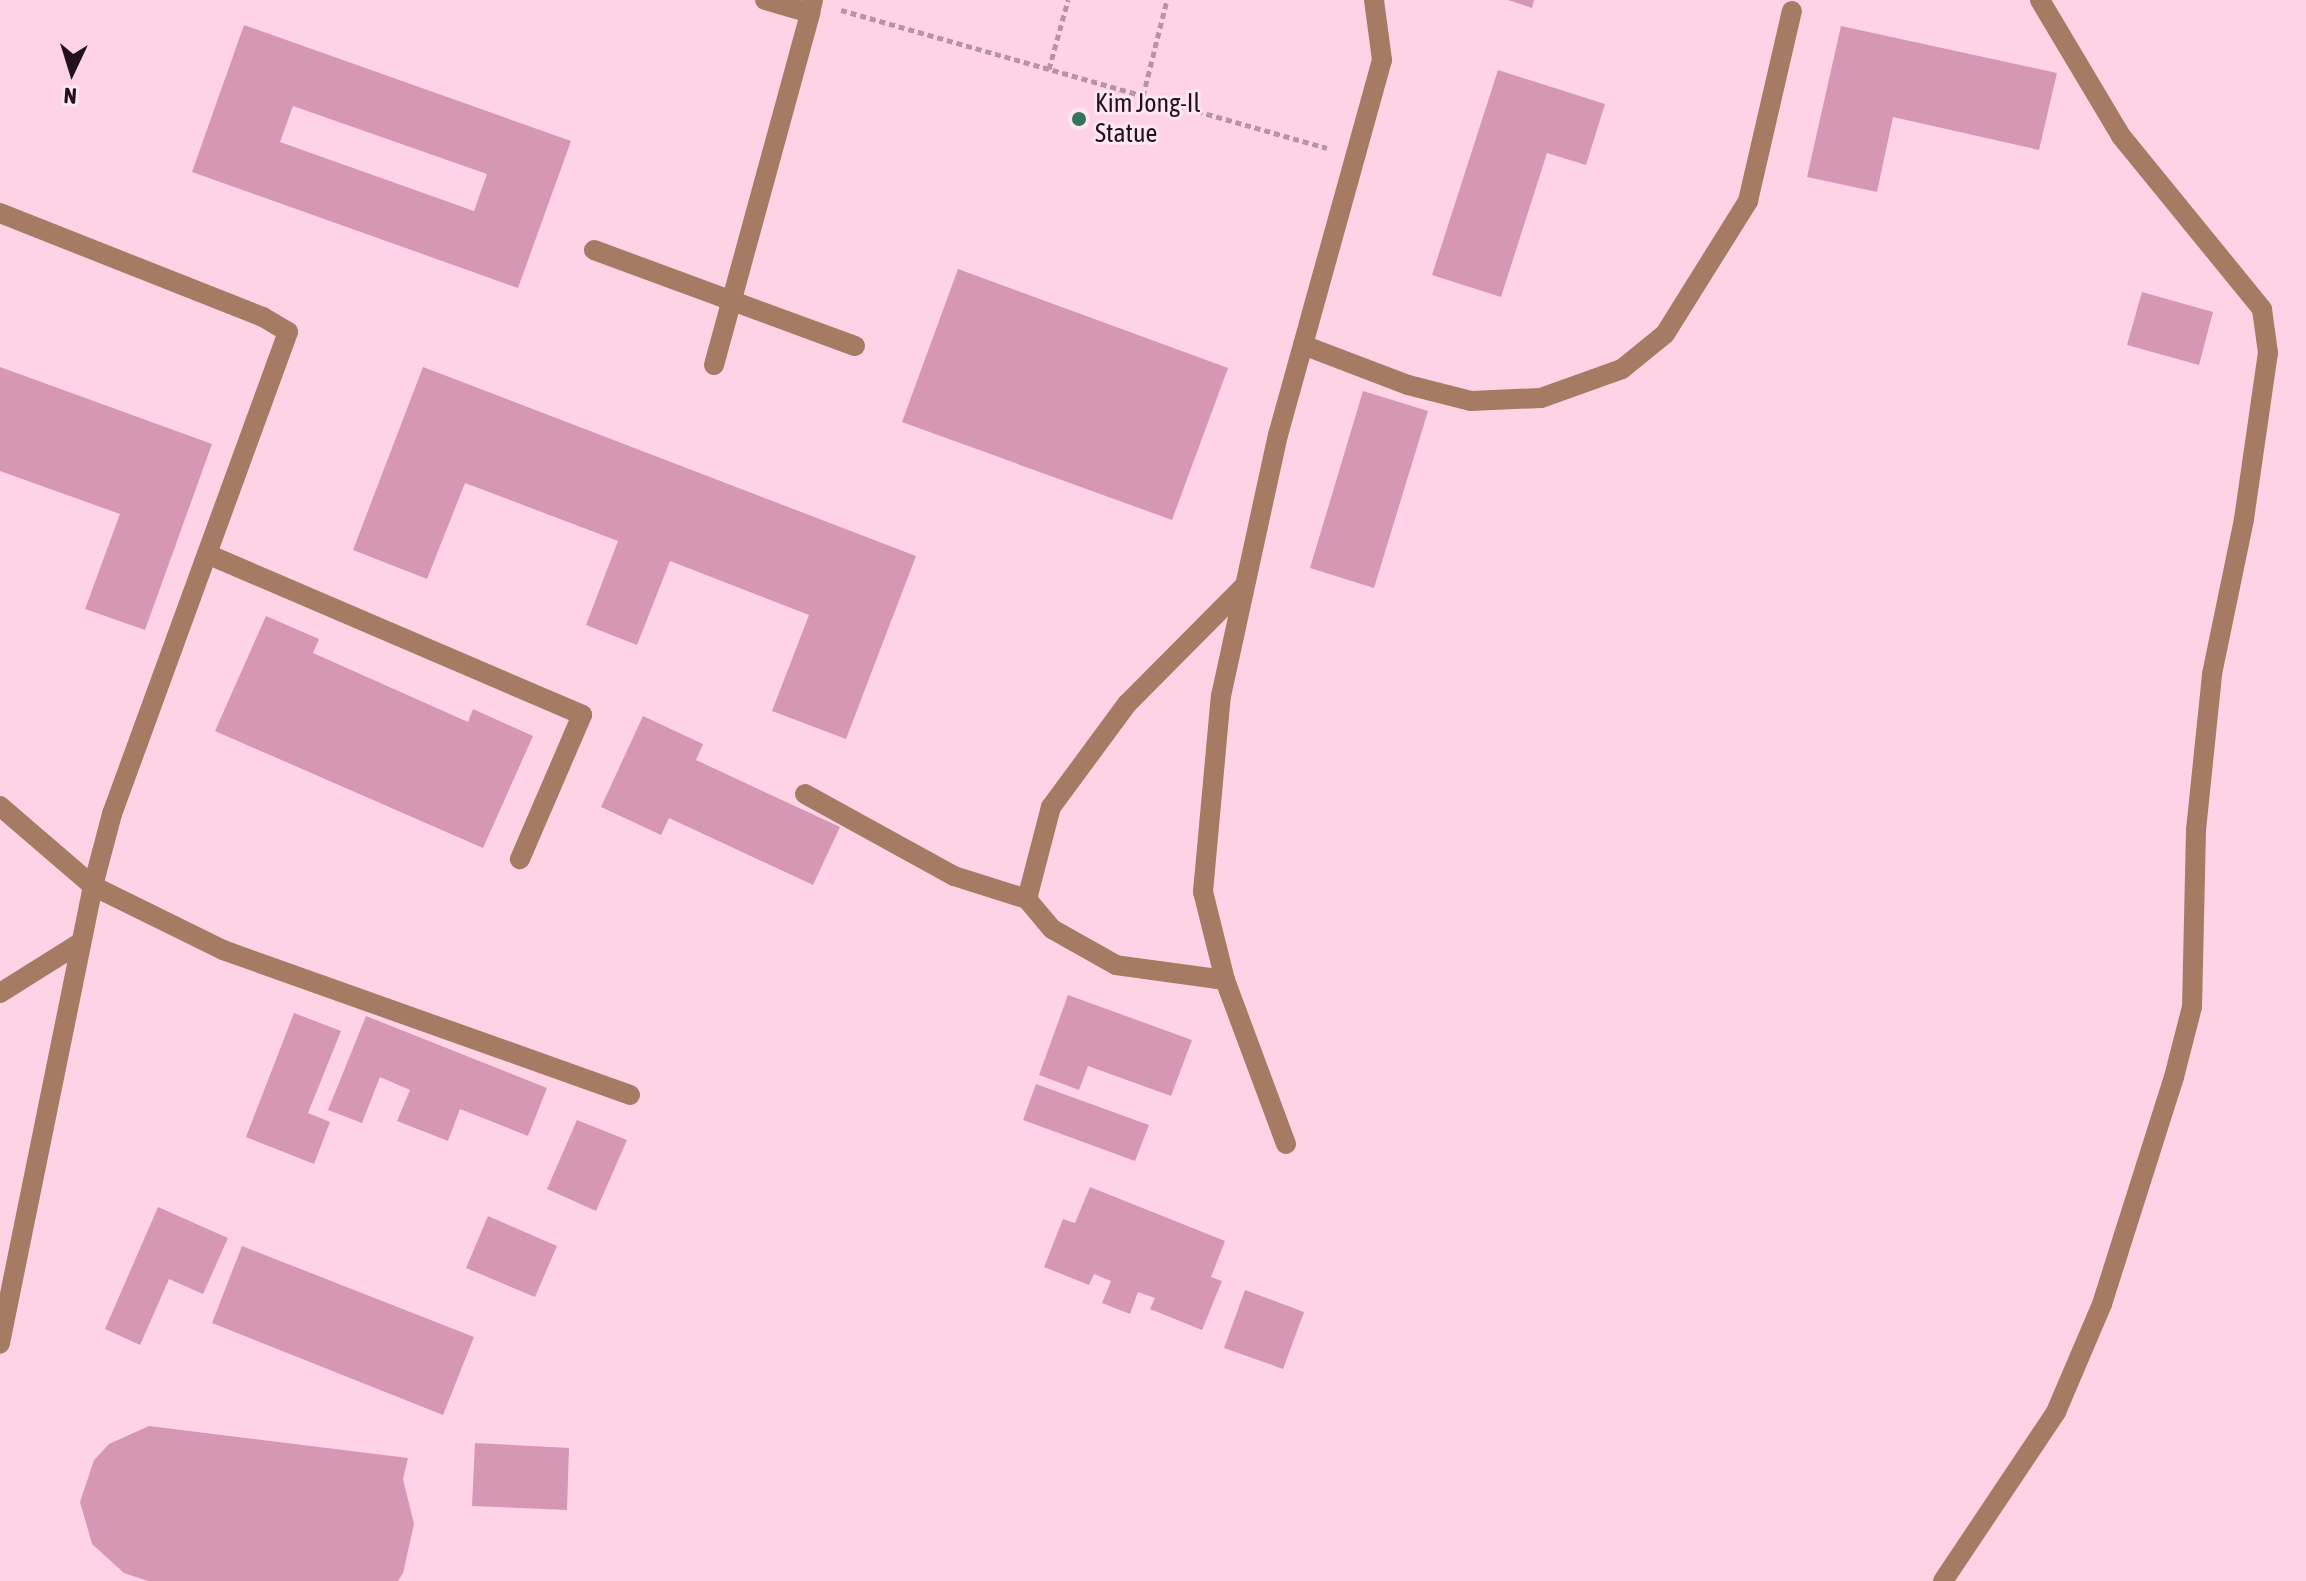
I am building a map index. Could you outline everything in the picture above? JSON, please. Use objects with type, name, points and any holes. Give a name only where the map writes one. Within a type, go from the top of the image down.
[{"type":"street","points":[[714,365],[812,5],[765,0]]},
{"type":"street","points":[[1286,1144],[1225,980],[1203,892],[1221,696],[1303,345],[1382,60],[1374,0]]},
{"type":"street","points":[[1943,1581],[2056,1412],[2102,1304],[2174,1077],[2192,1007],[2196,830],[2212,674],[2244,519],[2268,353],[2262,309],[2121,136],[2040,0]]},
{"type":"street","points":[[1303,345],[1408,385],[1471,401],[1541,398],[1622,369],[1665,334],[1748,201],[1792,11]]},
{"type":"street","points":[[0,213],[263,317],[288,332],[112,814],[78,944],[0,1344]]},
{"type":"street","points":[[594,250],[855,346]]},
{"type":"street","points":[[207,554],[582,715],[520,859]]},
{"type":"street","points":[[1027,899],[1051,807],[1127,704],[1245,585]]},
{"type":"street","points":[[805,794],[954,876],[1027,899],[1052,929],[1116,965],[1225,980]]},
{"type":"street","points":[[0,806],[93,886],[223,950],[630,1095]]},
{"type":"street","points":[[0,993],[78,944]]},
{"type":"path","points":[[1049,69],[1068,0]]},
{"type":"path","points":[[1143,96],[1167,0]]},
{"type":"path","points":[[812,5],[1355,156]]},
{"type":"building","points":[[1508,0],[1534,0],[1532,8]]},
{"type":"building","points":[[244,25],[571,141],[518,288],[192,172]],"holes":[[[293,106],[487,174],[474,211],[280,142]]]},
{"type":"building","points":[[1841,26],[2057,73],[2039,150],[1893,117],[1877,192],[1807,177]]},
{"type":"building","points":[[1498,70],[1605,104],[1586,165],[1547,153],[1501,297],[1432,275]]},
{"type":"building","points":[[958,269],[1228,368],[1172,520],[902,422]]},
{"type":"building","points":[[2142,292],[2213,312],[2199,365],[2127,345]]},
{"type":"building","points":[[0,367],[212,444],[145,630],[85,609],[120,514],[0,471]]},
{"type":"building","points":[[423,367],[916,556],[846,739],[772,711],[809,615],[670,561],[637,645],[586,625],[618,541],[465,483],[427,579],[353,550]]},
{"type":"building","points":[[1363,391],[1428,411],[1374,588],[1310,568]]},
{"type":"building","points":[[266,616],[319,639],[313,653],[468,722],[473,709],[533,736],[483,848],[215,731]]},
{"type":"building","points":[[643,716],[703,744],[696,760],[840,827],[813,885],[669,818],[661,835],[601,807]]},
{"type":"building","points":[[1068,995],[1192,1040],[1171,1096],[1088,1066],[1079,1090],[1039,1075]]},
{"type":"building","points":[[294,1013],[341,1031],[308,1113],[330,1122],[314,1164],[246,1137]]},
{"type":"building","points":[[366,1016],[547,1088],[528,1136],[460,1109],[448,1141],[397,1121],[410,1090],[380,1077],[362,1123],[328,1110]]},
{"type":"building","points":[[1036,1084],[1149,1125],[1135,1161],[1023,1120]]},
{"type":"building","points":[[577,1120],[627,1140],[596,1211],[547,1189]]},
{"type":"building","points":[[1090,1187],[1225,1241],[1211,1277],[1222,1281],[1202,1330],[1150,1309],[1155,1298],[1138,1292],[1130,1314],[1102,1303],[1111,1281],[1094,1274],[1089,1285],[1044,1267],[1063,1219],[1075,1223]]},
{"type":"building","points":[[158,1207],[228,1238],[203,1294],[169,1279],[140,1345],[105,1329]]},
{"type":"building","points":[[488,1216],[557,1246],[535,1297],[466,1268]]},
{"type":"building","points":[[242,1246],[474,1337],[443,1415],[212,1323]]},
{"type":"building","points":[[1245,1290],[1304,1312],[1283,1369],[1224,1348]]},
{"type":"building","points":[[149,1426],[408,1458],[403,1479],[414,1524],[403,1573],[398,1581],[148,1581],[124,1573],[92,1544],[80,1502],[94,1460],[109,1444]]},
{"type":"building","points":[[475,1443],[569,1448],[567,1510],[472,1506]]},
{"type":"place","name":"Kim Jong-Il Statue","points":[[1079,119]]}]
